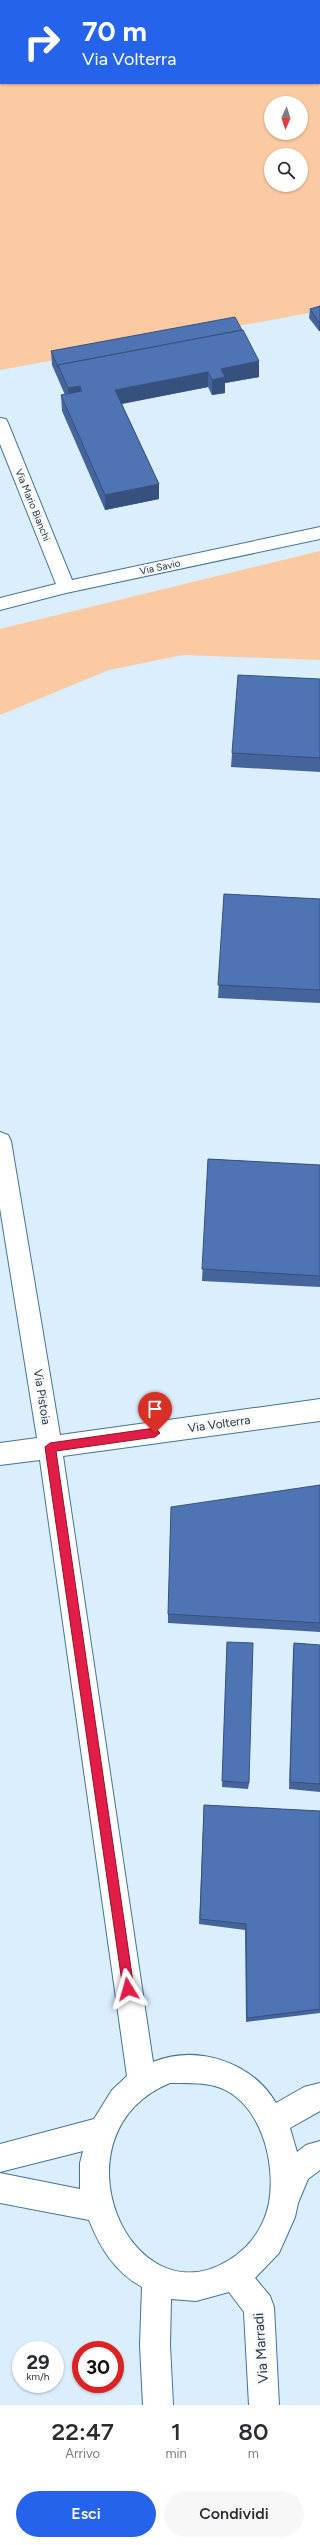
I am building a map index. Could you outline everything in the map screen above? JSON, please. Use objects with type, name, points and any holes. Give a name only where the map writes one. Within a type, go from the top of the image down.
[{"type":"street","name":"Via Mario Bianchi","points":[[0,423],[66,587]]},
{"type":"street","name":"Via Savio","points":[[0,604],[66,587],[320,533]]},
{"type":"street","name":"Via Pistoia","points":[[0,1141],[50,1447],[142,2082]]},
{"type":"street","name":"Via Volterra","points":[[0,1454],[320,1410]]},
{"type":"street","points":[[282,2216],[287,2184],[285,2151],[274,2121],[254,2096],[228,2077],[200,2069],[170,2069],[142,2082],[118,2103],[101,2132],[94,2157],[93,2183],[97,2207],[114,2243],[131,2263],[157,2280],[183,2287],[210,2285],[234,2274],[255,2260],[271,2240],[282,2216],[296,2170],[316,2155],[320,2155]]},
{"type":"street","points":[[274,2121],[314,2097],[320,2097]]},
{"type":"street","points":[[0,2158],[101,2132]]},
{"type":"street","points":[[0,2188],[97,2207]]},
{"type":"street","name":"Via Marradi","points":[[234,2274],[259,2307],[264,2405]]},
{"type":"street","points":[[157,2280],[155,2345],[158,2405]]},
{"type":"shaded area","points":[[0,84],[320,84],[320,311],[0,370]]},
{"type":"shaded area","points":[[320,551],[320,660],[183,655],[109,670],[0,715],[0,629]]},
{"type":"building","points":[[320,306],[320,321],[319,322],[310,309]]},
{"type":"building","points":[[235,317],[242,330],[58,365],[58,367],[51,351]]},
{"type":"building","points":[[243,330],[259,361],[221,369],[225,377],[212,380],[208,372],[115,390],[159,484],[105,495],[61,395],[82,391],[80,386],[68,388],[58,365]]},
{"type":"building","points":[[238,675],[320,679],[320,758],[232,753]]},
{"type":"building","points":[[224,894],[320,899],[320,990],[218,985]]},
{"type":"building","points":[[208,1159],[320,1165],[320,1276],[202,1269]]},
{"type":"building","points":[[320,1485],[320,1623],[168,1614],[171,1507]]},
{"type":"building","points":[[227,1642],[253,1643],[249,1783],[222,1781]]},
{"type":"building","points":[[294,1643],[320,1645],[320,1784],[290,1782]]},
{"type":"building","points":[[204,1805],[320,1811],[320,2009],[247,2018],[246,1924],[200,1919]]},
{"type":"route","points":[[128,1989],[50,1447],[155,1433]]}]
